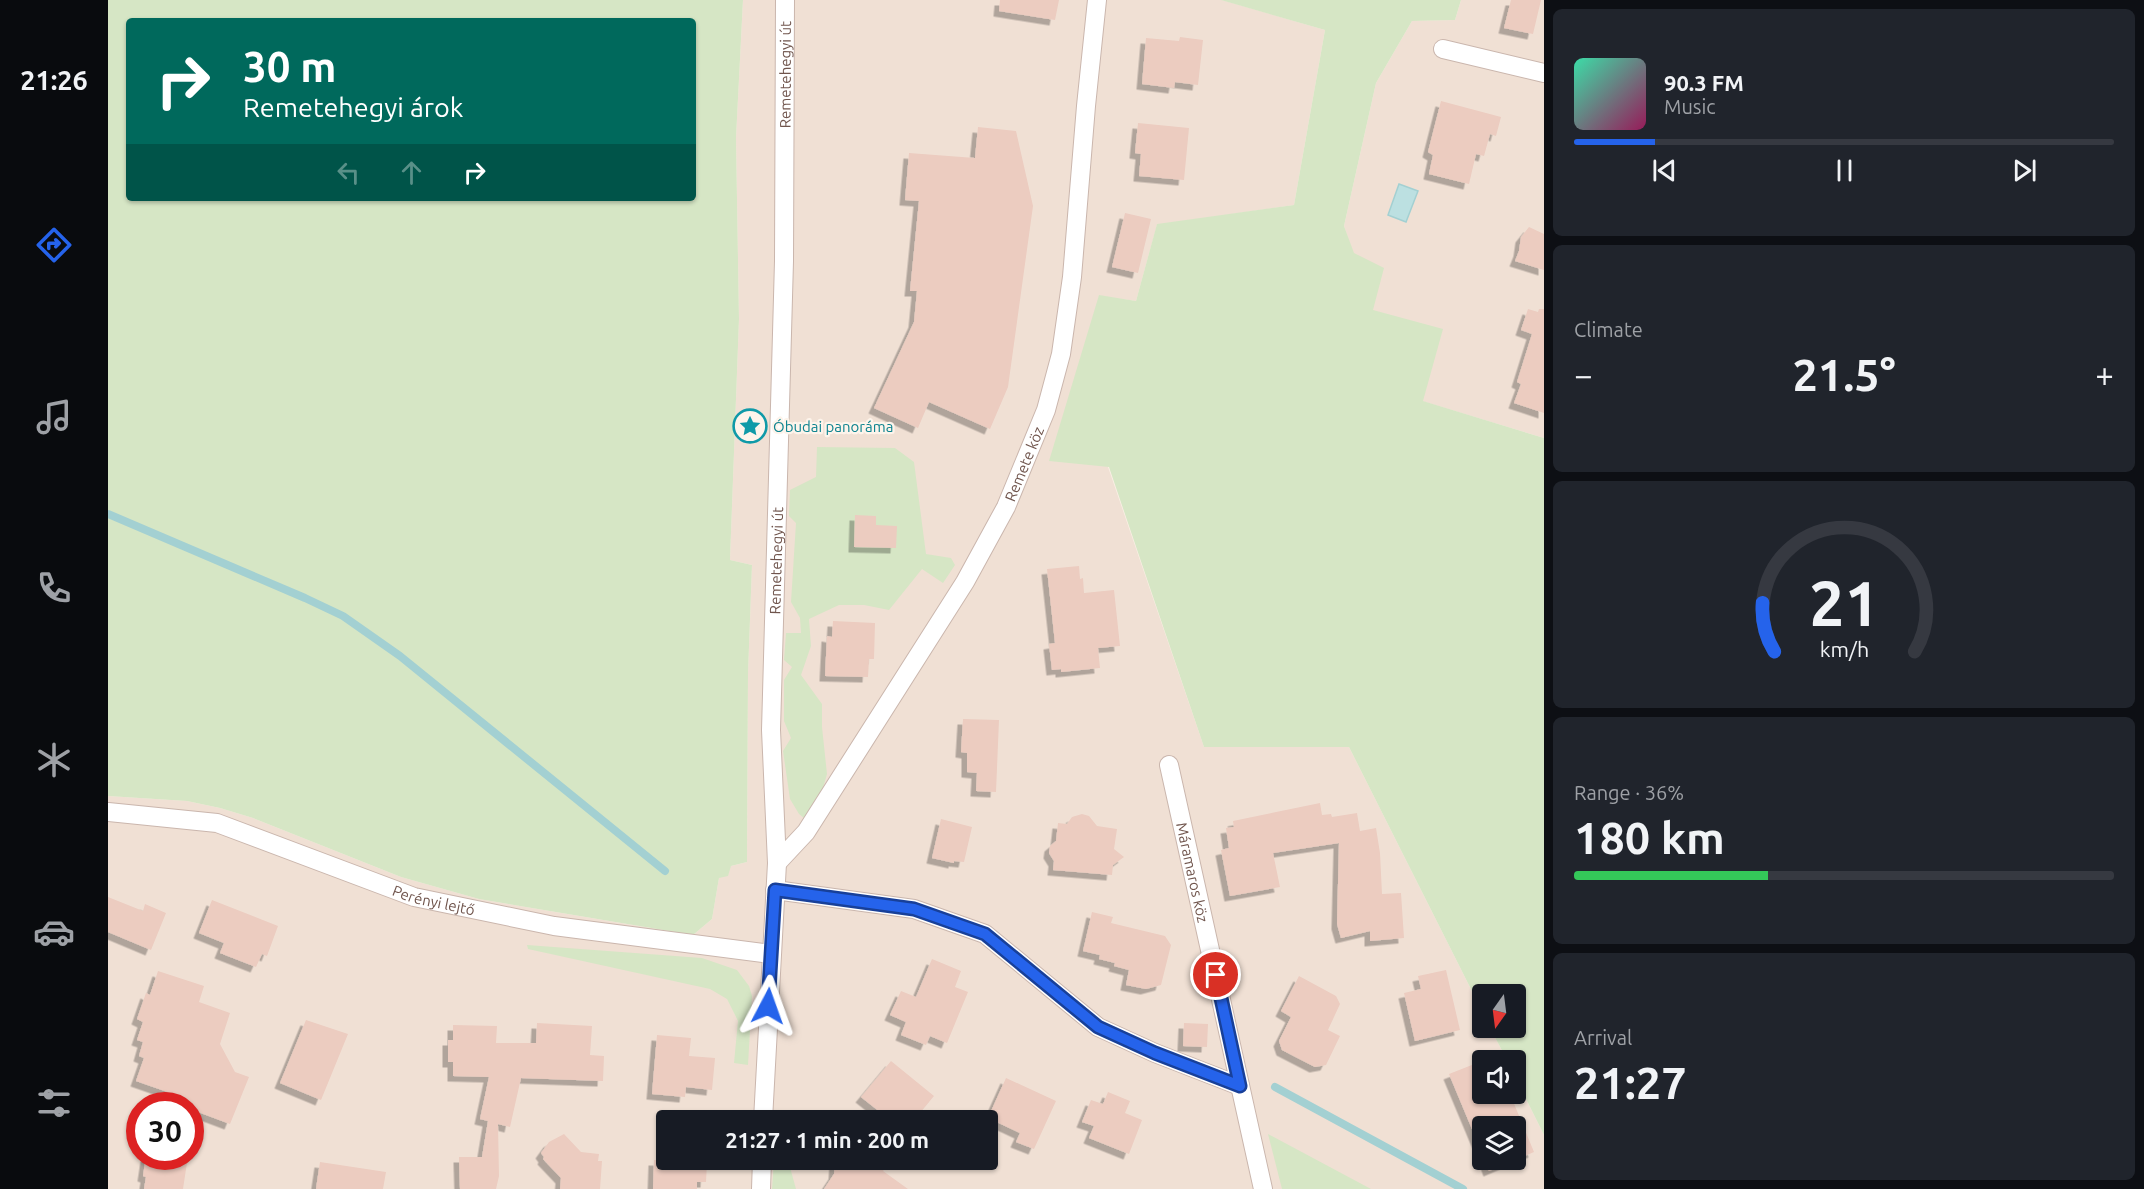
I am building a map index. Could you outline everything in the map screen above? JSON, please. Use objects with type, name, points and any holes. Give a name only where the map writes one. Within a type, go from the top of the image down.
[{"type":"street","name":"Remetehegyi út","points":[[763,1110],[777,863],[771,730],[784,261],[785,0]]},
{"type":"street","name":"Remete köz","points":[[777,863],[806,832],[965,582],[1006,507],[1046,410],[1061,354],[1072,277],[1097,0]]},
{"type":"street","points":[[1443,49],[1544,73]]},
{"type":"street","name":"Máramaros köz","points":[[1168,765],[1263,1189]]},
{"type":"street","name":"Perényi lejtő","points":[[108,812],[217,823],[414,897],[554,926],[771,954]]},
{"type":"street","points":[[775,890],[914,909],[985,934],[1098,1027],[1155,1053],[1240,1086]]},
{"type":"street","points":[[761,1189],[762,1170]]},
{"type":"shaded area","points":[[743,0],[1222,0],[1325,30],[1294,205],[1157,225],[1136,301],[1099,296],[1108,467],[1204,747],[1349,747],[1472,991],[1472,1038],[1495,1038],[1502,1050],[1472,1050],[1472,1104],[1526,1104],[1526,1099],[1544,1135],[1544,1189],[108,1189],[108,796],[187,801],[220,808],[253,818],[401,877],[479,899],[693,935],[712,919],[719,878],[731,866],[747,862],[748,674],[752,565],[730,560],[739,319],[736,138]]},
{"type":"shaded area","points":[[1461,0],[1544,0],[1544,438],[1422,401],[1372,310],[1344,226],[1376,83],[1412,21],[1455,20]]},
{"type":"green space","points":[[108,0],[743,0],[736,138],[739,319],[730,560],[752,565],[748,674],[747,862],[731,866],[728,876],[719,878],[712,919],[693,935],[479,899],[401,877],[253,818],[187,801],[108,796]]},
{"type":"green space","points":[[1221,0],[1461,0],[1455,20],[1412,21],[1376,83],[1344,226],[1354,253],[1384,268],[1373,310],[1443,329],[1423,401],[1544,438],[1544,1135],[1526,1099],[1526,1050],[1502,1050],[1495,1038],[1526,1038],[1526,984],[1472,984],[1472,991],[1349,747],[1204,747],[1109,467],[1049,461],[1099,295],[1136,301],[1157,224],[1294,205],[1325,30]]},
{"type":"green space","points":[[817,447],[895,448],[914,462],[926,554],[951,558],[955,565],[943,583],[922,569],[889,610],[864,605],[839,605],[809,619],[811,646],[801,675],[822,704],[827,774],[819,802],[804,818],[790,799],[783,751],[791,738],[784,721],[784,680],[792,667],[784,660],[786,633],[801,633],[800,618],[791,602],[796,523],[789,516],[790,490],[816,477]]},
{"type":"green space","points":[[527,945],[702,958],[737,970],[749,986],[752,996],[748,1065],[734,1063],[738,1021],[727,999],[710,989],[528,949]]},
{"type":"green space","points":[[1268,1134],[1371,1189],[1282,1189]]},
{"type":"green space","points":[[773,1170],[791,1170],[796,1189],[772,1189]]},
{"type":"water","points":[[1399,184],[1418,191],[1406,222],[1388,215]]},
{"type":"building","points":[[1000,0],[1059,0],[1055,20],[999,11]]},
{"type":"building","points":[[1511,0],[1541,0],[1533,34],[1504,28]]},
{"type":"building","points":[[1180,37],[1203,40],[1198,85],[1175,82],[1174,88],[1142,84],[1146,38],[1179,41]]},
{"type":"building","points":[[1441,101],[1501,117],[1496,136],[1490,134],[1484,156],[1476,154],[1469,184],[1429,174],[1433,155],[1428,152]]},
{"type":"building","points":[[1138,123],[1189,128],[1184,180],[1139,176],[1141,154],[1135,153]]},
{"type":"building","points":[[978,127],[1016,131],[1033,206],[1008,387],[990,429],[929,402],[918,428],[874,408],[914,322],[917,291],[910,291],[919,201],[905,200],[909,153],[975,158]]},
{"type":"building","points":[[1125,213],[1151,219],[1138,273],[1112,267]]},
{"type":"building","points":[[1529,227],[1544,234],[1544,270],[1515,261],[1521,237]]},
{"type":"building","points":[[1528,309],[1538,312],[1539,309],[1544,309],[1544,413],[1514,403],[1521,384],[1517,382],[1532,334],[1521,330]]},
{"type":"building","points":[[855,515],[876,516],[876,525],[897,526],[896,548],[854,547]]},
{"type":"building","points":[[1079,566],[1084,593],[1114,590],[1120,646],[1098,648],[1100,668],[1061,672],[1061,669],[1052,670],[1049,644],[1055,643],[1047,569]]},
{"type":"building","points":[[833,621],[875,623],[874,659],[869,659],[868,677],[825,676],[827,636],[832,637]]},
{"type":"building","points":[[963,719],[999,720],[996,792],[976,791],[977,773],[967,772],[967,753],[961,752]]},
{"type":"building","points":[[1320,803],[1322,815],[1331,814],[1332,817],[1357,813],[1360,831],[1376,828],[1382,894],[1401,893],[1404,938],[1370,941],[1370,931],[1341,938],[1337,924],[1339,843],[1273,853],[1280,887],[1230,896],[1221,850],[1229,848],[1226,828],[1234,827],[1233,821]]},
{"type":"building","points":[[1082,814],[1089,816],[1097,826],[1117,829],[1114,849],[1124,857],[1113,865],[1112,875],[1053,870],[1054,861],[1049,853],[1050,846],[1056,841],[1058,823],[1067,824],[1072,817]]},
{"type":"building","points":[[941,819],[972,827],[964,862],[954,861],[954,863],[932,858]]},
{"type":"building","points":[[108,897],[143,911],[145,904],[166,913],[151,950],[108,932]]},
{"type":"building","points":[[212,900],[278,926],[267,956],[262,954],[256,967],[220,953],[224,943],[199,933]]},
{"type":"building","points":[[1092,912],[1113,917],[1111,923],[1165,936],[1171,945],[1161,985],[1146,989],[1126,985],[1129,970],[1099,959],[1100,955],[1083,951]]},
{"type":"building","points":[[932,959],[961,971],[955,987],[968,992],[947,1043],[930,1036],[926,1045],[901,1035],[906,1022],[890,1015],[901,991],[916,997]]},
{"type":"building","points":[[1446,970],[1460,1030],[1415,1041],[1404,993],[1421,989],[1418,976]]},
{"type":"building","points":[[158,971],[204,986],[199,1002],[230,1013],[220,1044],[235,1072],[249,1077],[230,1124],[204,1114],[204,1092],[168,1092],[136,1081],[144,1058],[139,1056],[143,1042],[137,1040],[143,1022],[137,1019],[146,993],[150,995]]},
{"type":"building","points":[[1299,976],[1336,996],[1340,1004],[1328,1030],[1340,1036],[1326,1065],[1315,1067],[1282,1050],[1279,1041],[1291,1017],[1281,1011]]},
{"type":"building","points":[[306,1020],[348,1034],[321,1100],[280,1083]]},
{"type":"building","points":[[537,1023],[592,1026],[590,1055],[604,1056],[603,1081],[521,1078],[510,1127],[498,1124],[499,1176],[496,1189],[460,1189],[459,1157],[482,1157],[488,1121],[480,1119],[489,1077],[453,1076],[453,1062],[448,1062],[448,1040],[453,1040],[453,1025],[497,1026],[496,1043],[536,1043]]},
{"type":"building","points":[[1184,1023],[1208,1024],[1207,1047],[1183,1046]]},
{"type":"building","points":[[657,1035],[691,1038],[689,1056],[715,1058],[712,1090],[686,1087],[685,1097],[652,1094]]},
{"type":"building","points":[[891,1061],[934,1096],[922,1110],[877,1110],[861,1097]]},
{"type":"building","points":[[1472,1065],[1472,1104],[1514,1104],[1519,1116],[1472,1116],[1472,1129],[1449,1074]]},
{"type":"building","points":[[1006,1078],[1056,1101],[1034,1149],[1016,1142],[1020,1133],[998,1123],[998,1110],[992,1110]]},
{"type":"building","points":[[1108,1092],[1130,1101],[1125,1113],[1142,1120],[1129,1154],[1089,1138],[1094,1126],[1082,1122],[1091,1100],[1103,1104]]},
{"type":"building","points":[[1526,1133],[1534,1152],[1526,1155]]},
{"type":"building","points":[[564,1134],[581,1152],[599,1154],[598,1161],[602,1161],[600,1189],[560,1189],[561,1178],[543,1159],[541,1153],[549,1142]]},
{"type":"building","points":[[654,1160],[656,1160],[656,1170],[707,1170],[706,1182],[697,1182],[697,1189],[653,1189]]},
{"type":"building","points":[[320,1162],[386,1172],[383,1189],[316,1189]]},
{"type":"building","points":[[144,1170],[186,1170],[183,1189],[144,1189],[146,1177],[143,1176]]},
{"type":"building","points":[[834,1170],[884,1170],[908,1189],[824,1189]]},
{"type":"waterway","points":[[108,514],[343,616],[400,656],[665,871]]},
{"type":"waterway","points":[[1275,1087],[1463,1189]]},
{"type":"place","name":"Óbudai panoráma","points":[[750,426]]},
{"type":"route","points":[[768,1006],[775,890],[914,909],[985,934],[1098,1027],[1155,1053],[1240,1086],[1216,975]]}]
